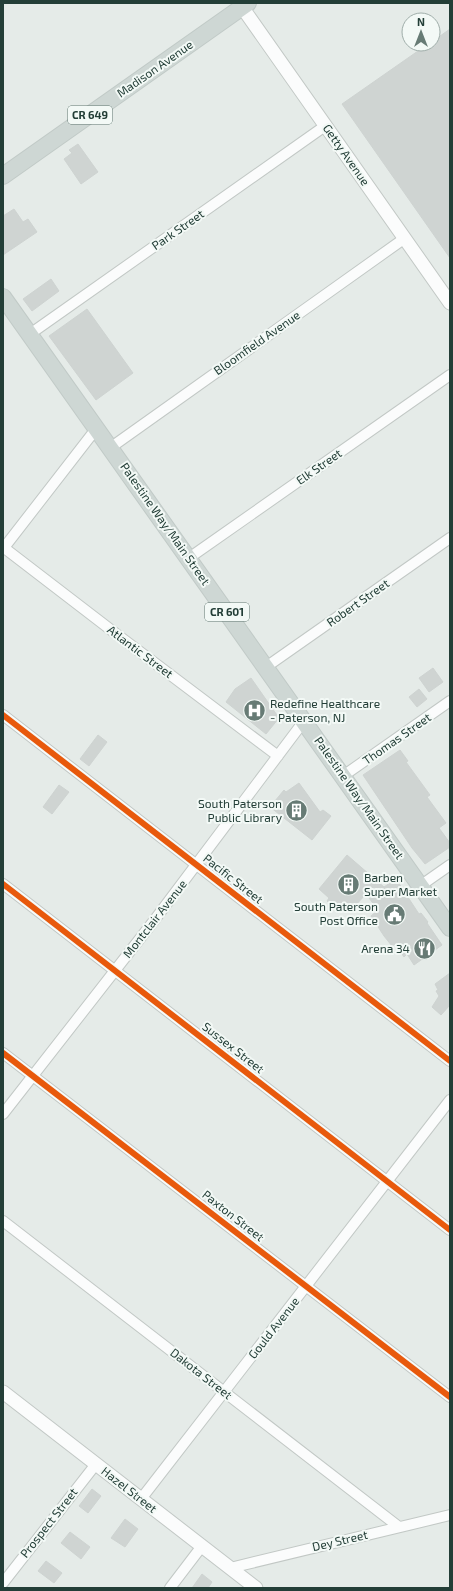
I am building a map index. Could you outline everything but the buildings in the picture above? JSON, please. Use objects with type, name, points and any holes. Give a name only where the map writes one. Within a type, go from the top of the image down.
[{"type":"main road","name":"Madison Avenue","points":[[3,176],[245,5]]},
{"type":"main road","name":"Palestine Way/Main Street","points":[[3,297],[450,928]]},
{"type":"street","name":"Getty Avenue","points":[[245,5],[325,126],[450,303]]},
{"type":"street","name":"Park Street","points":[[30,334],[325,126]]},
{"type":"street","name":"Bloomfield Avenue","points":[[110,448],[405,238]]},
{"type":"street","name":"Elk Street","points":[[189,558],[450,376]]},
{"type":"street","points":[[3,548],[96,429]]},
{"type":"street","name":"Robert Street","points":[[266,667],[450,538]]},
{"type":"street","name":"Atlantic Street","points":[[3,548],[278,756]]},
{"type":"street","name":"Thomas Street","points":[[343,776],[450,701]]},
{"type":"street","name":"Pacific Street","points":[[3,715],[450,1060]]},
{"type":"street","name":"Montclair Avenue","points":[[3,1114],[115,971],[304,721]]},
{"type":"street","points":[[420,886],[450,865]]},
{"type":"street","name":"Sussex Street","points":[[3,884],[450,1230]]},
{"type":"street","name":"Paxton Street","points":[[3,1053],[450,1397]]},
{"type":"street","name":"Gould Avenue","points":[[141,1499],[450,1100]]},
{"type":"street","name":"Dakota Street","points":[[3,1221],[399,1527]]},
{"type":"street","name":"Hazel Street","points":[[3,1392],[256,1588]]},
{"type":"street","name":"Prospect Street","points":[[3,1583],[96,1464]]},
{"type":"street","name":"Dey Street","points":[[230,1568],[450,1515]]},
{"type":"street","points":[[170,1588],[202,1546]]},
{"type":"cycle path","points":[[3,715],[450,1061]]},
{"type":"cycle path","points":[[3,884],[450,1230]]},
{"type":"cycle path","points":[[3,1053],[450,1397]]},
{"type":"place","name":"Redefine Healthcare - Paterson, NJ","points":[[255,711]]},
{"type":"place","name":"South Paterson Public Library","points":[[297,811]]},
{"type":"place","name":"Barben Super Market","points":[[348,885]]},
{"type":"place","name":"South Paterson Post Office","points":[[394,914]]},
{"type":"place","name":"Arena 34","points":[[425,949]]}]
